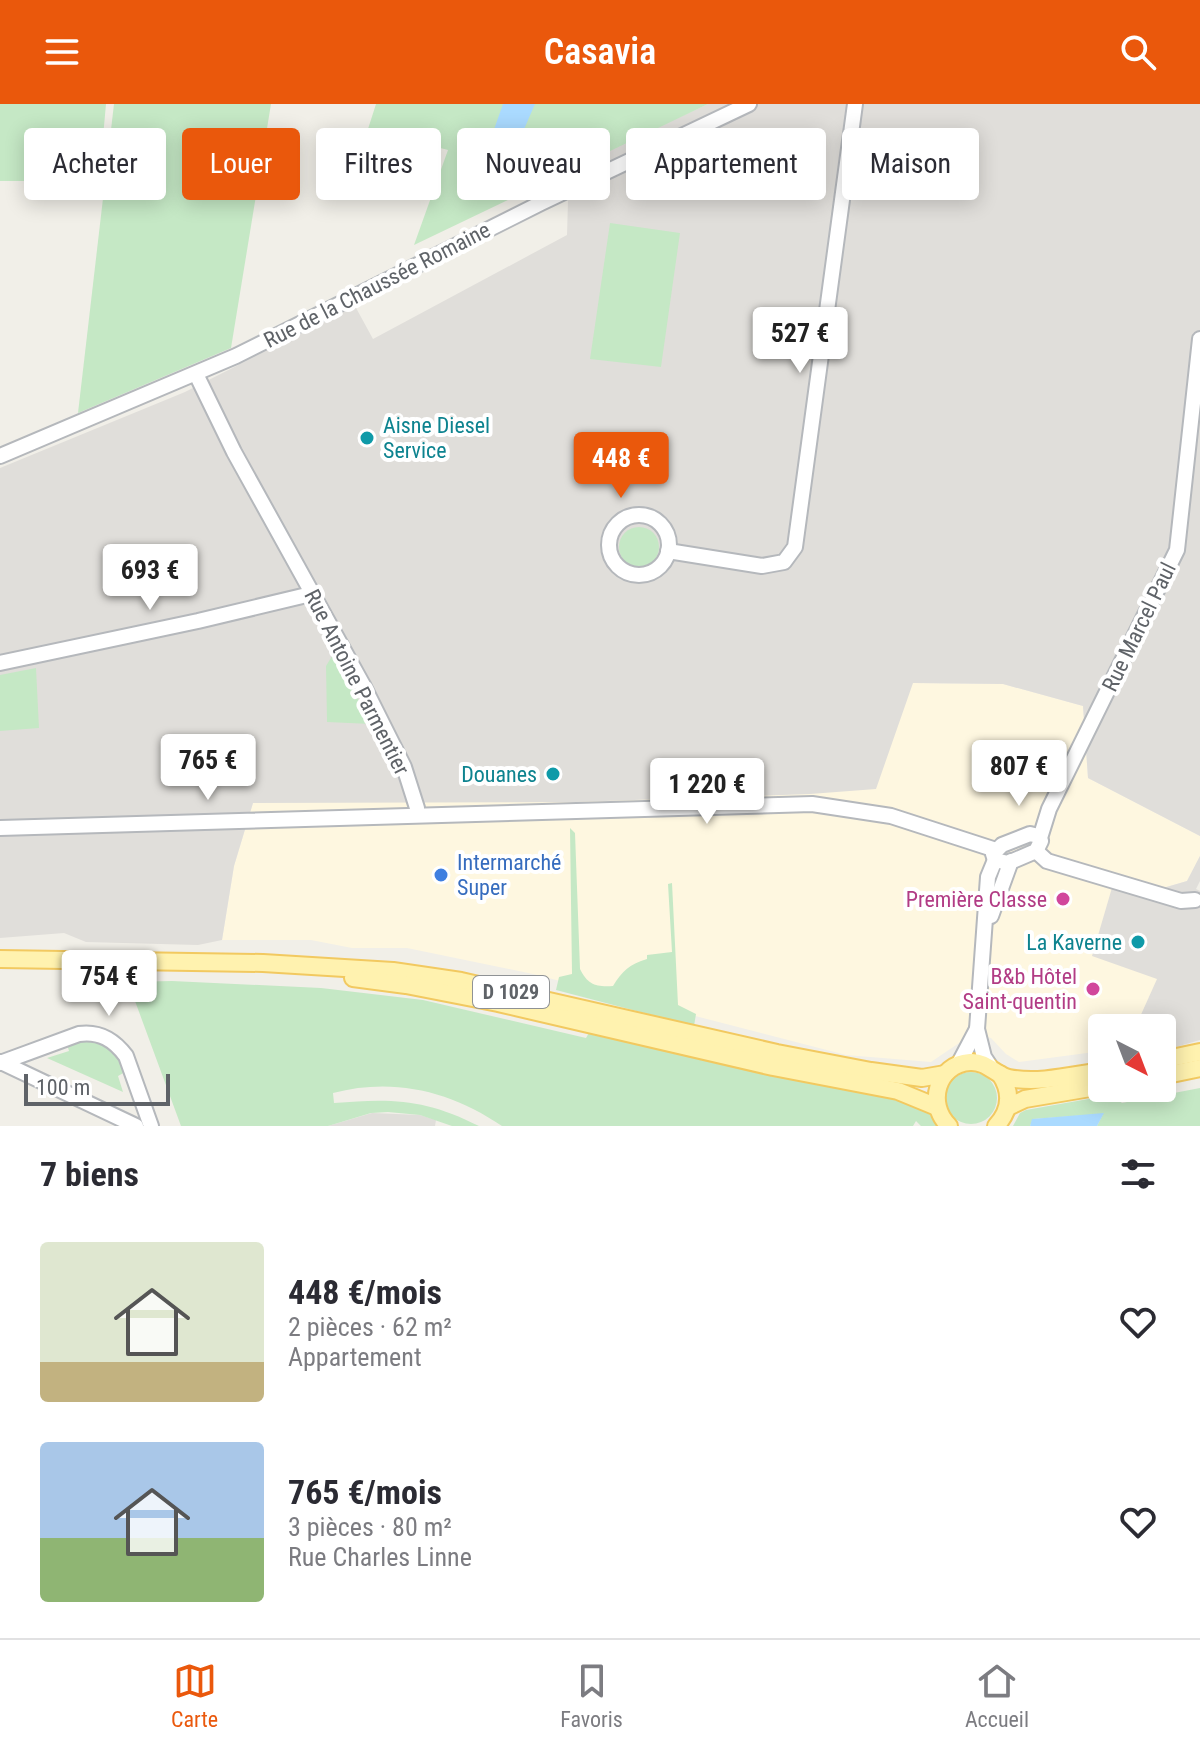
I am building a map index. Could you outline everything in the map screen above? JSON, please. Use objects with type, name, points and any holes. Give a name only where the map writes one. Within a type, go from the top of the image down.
[{"type":"main road","name":"D 1029","points":[[0,963],[71,960],[263,963],[393,971],[461,981],[777,1053],[871,1071],[922,1078],[951,1070]]},
{"type":"main road","name":"D 1029","points":[[0,963],[363,978],[498,1003],[773,1067],[898,1091],[937,1107]]},
{"type":"main road","points":[[1176,1057],[1200,1051]]},
{"type":"main road","points":[[949,1126],[937,1107],[936,1093],[951,1070],[979,1062],[1008,1078],[1040,1079],[1088,1073]]},
{"type":"main road","points":[[1176,1073],[1200,1068]]},
{"type":"main road","points":[[995,1070],[1008,1090],[1008,1107],[996,1126]]},
{"type":"main road","points":[[1008,1107],[1025,1099],[1088,1088]]},
{"type":"street","name":"Rue de la Chaussée Romaine","points":[[0,456],[196,374],[749,104]]},
{"type":"street","points":[[668,551],[762,566],[784,562],[795,547],[855,104]]},
{"type":"street","name":"Rue Marcel Paul","points":[[1049,809],[1177,550],[1200,339]]},
{"type":"street","name":"Rue Antoine Parmentier","points":[[196,374],[234,452],[363,685],[404,767],[417,815]]},
{"type":"street","points":[[641,515],[651,518],[665,531],[668,551],[658,568],[640,575],[630,574],[614,563],[609,544],[611,535],[622,520],[641,515]]},
{"type":"street","points":[[0,663],[311,594]]},
{"type":"street","points":[[0,828],[824,805],[891,816],[995,855],[1002,863],[1038,845],[1049,809]]},
{"type":"street","points":[[1024,836],[1032,822],[1049,809]]},
{"type":"street","points":[[995,1070],[984,1057],[977,1029],[988,877],[995,855],[1030,834],[1047,861],[1181,901],[1195,900]]},
{"type":"street","points":[[986,932],[1011,861]]},
{"type":"street","points":[[951,1070],[977,1029]]},
{"type":"street","points":[[0,1062],[79,1034],[105,1037],[120,1047],[126,1056],[151,1126]]},
{"type":"street","points":[[0,1062],[136,1126]]},
{"type":"shaded area","points":[[708,104],[1200,104],[1200,836],[1088,778],[1083,706],[1003,684],[913,683],[876,789],[576,802],[253,803],[234,866],[222,940],[198,945],[86,942],[64,933],[0,938],[0,468],[185,392],[355,306],[373,339],[567,235],[568,200],[610,200],[610,149],[626,142],[626,200],[826,200],[826,128],[656,128]]},
{"type":"shaded area","points":[[913,683],[1003,684],[1083,706],[1088,778],[1200,836],[1200,856],[1187,881],[1163,888],[1116,874],[1158,979],[1142,1014],[1088,1014],[1088,1053],[1019,1062],[991,1038],[967,1033],[962,1041],[931,1062],[846,1055],[533,974],[407,948],[352,948],[311,940],[222,940],[234,866],[253,803]]},
{"type":"shaded area","points":[[1200,856],[1200,881],[1196,889],[1200,891],[1200,1040],[1176,1047],[1176,1014],[1141,1014],[1157,979],[1092,956],[1116,874],[1163,888],[1187,881]]},
{"type":"shaded area","points":[[372,1113],[420,1115],[436,1120],[435,1126],[328,1126]]},
{"type":"green space","points":[[0,104],[106,104],[104,128],[24,128],[24,181],[0,181]]},
{"type":"green space","points":[[114,104],[271,104],[267,128],[182,128],[182,200],[255,200],[231,348],[78,413],[103,200],[166,200],[166,128],[111,128]]},
{"type":"green space","points":[[376,104],[708,104],[658,128],[626,128],[626,143],[610,151],[610,128],[457,128],[457,200],[508,200],[414,245],[430,200],[441,200],[441,170],[448,150],[441,148],[441,128],[368,128]]},
{"type":"green space","points":[[610,223],[680,233],[661,367],[590,359]]},
{"type":"green space","points":[[639,527],[653,533],[659,547],[653,561],[639,567],[625,561],[619,547],[625,533]]},
{"type":"green space","points":[[334,653],[371,724],[327,722],[326,666]]},
{"type":"green space","points":[[36,668],[39,728],[0,731],[0,675]]},
{"type":"green space","points":[[570,828],[575,833],[580,969],[586,979],[593,984],[613,986],[623,972],[647,959],[647,955],[672,952],[668,884],[672,883],[678,1005],[696,1014],[694,1026],[556,990],[559,977],[572,974]]},
{"type":"green space","points":[[128,982],[321,988],[423,1000],[586,1038],[590,1031],[889,1095],[927,1111],[938,1126],[921,1126],[916,1121],[913,1126],[502,1126],[442,1096],[421,1090],[378,1086],[333,1093],[334,1103],[408,1102],[442,1110],[479,1126],[452,1126],[420,1115],[388,1112],[371,1113],[328,1126],[181,1126]]},
{"type":"green space","points":[[66,1041],[97,1041],[113,1050],[127,1071],[118,1076],[123,1092],[47,1058],[69,1051]]},
{"type":"green space","points":[[971,1072],[990,1079],[997,1098],[990,1117],[971,1124],[952,1117],[945,1098],[952,1079]]},
{"type":"green space","points":[[1200,1088],[1200,1126],[1097,1126],[1103,1114],[1033,1119],[1030,1126],[1013,1126],[1020,1113],[1026,1110],[1088,1099],[1088,1102],[1176,1102],[1176,1093]]},
{"type":"water","points":[[503,104],[535,104],[525,128],[494,128]]},
{"type":"water","points":[[1104,1113],[1097,1126],[1030,1126],[1032,1119]]},
{"type":"place","name":"Aisne Diesel Service","points":[[367,438]]},
{"type":"place","name":"Douanes","points":[[553,774]]},
{"type":"place","name":"Intermarché Super","points":[[441,875]]},
{"type":"place","name":"Première Classe","points":[[1063,899]]},
{"type":"place","name":"La Kaverne","points":[[1138,942]]},
{"type":"place","name":"B&b Hôtel Saint-quentin","points":[[1093,989]]}]
